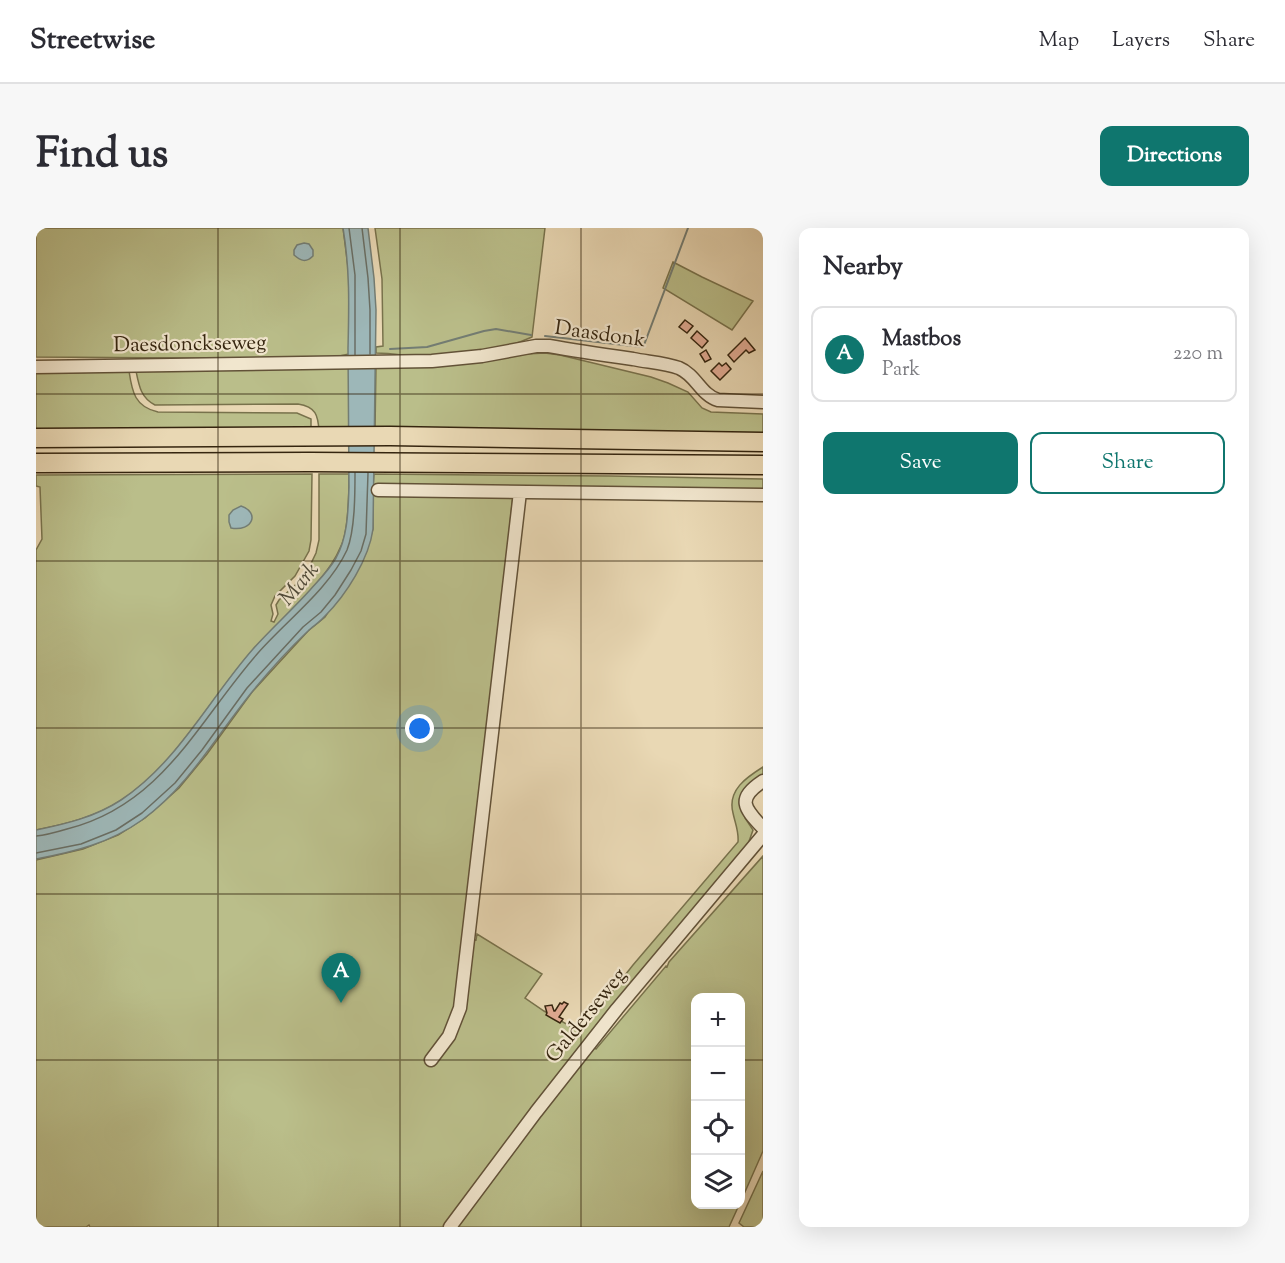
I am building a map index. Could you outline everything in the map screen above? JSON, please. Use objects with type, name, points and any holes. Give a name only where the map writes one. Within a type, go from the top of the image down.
[{"type":"highway","points":[[36,438],[390,436],[763,442]]},
{"type":"highway","points":[[36,463],[392,462],[763,465]]},
{"type":"street","name":"Daasdonk","points":[[345,362],[444,360],[549,346],[668,365],[687,372],[712,398],[763,402]]},
{"type":"street","name":"Daesdonckseweg","points":[[36,367],[345,362]]},
{"type":"street","points":[[378,490],[763,495]]},
{"type":"street","points":[[431,1060],[449,1036],[460,1008],[520,492]]},
{"type":"street","points":[[763,781],[749,792],[746,798],[748,813],[763,828]]},
{"type":"street","name":"Galderseweg","points":[[450,1227],[609,1018],[763,835]]},
{"type":"green space","points":[[36,228],[343,228],[349,275],[349,354],[325,359],[36,357]]},
{"type":"green space","points":[[375,228],[545,228],[532,337],[506,347],[465,355],[423,357],[376,353],[376,347],[383,346],[382,279]]},
{"type":"green space","points":[[673,262],[753,301],[732,330],[663,288]]},
{"type":"green space","points":[[545,353],[651,377],[668,383],[688,392],[702,408],[711,412],[763,414],[763,437],[375,431],[376,365],[460,363]]},
{"type":"green space","points":[[349,366],[349,431],[319,431],[315,413],[309,407],[298,404],[155,405],[144,395],[136,371]]},
{"type":"green space","points":[[36,371],[64,373],[129,371],[133,392],[150,410],[158,412],[297,413],[311,419],[311,431],[36,433]]},
{"type":"green space","points":[[312,474],[309,551],[295,576],[275,596],[271,605],[273,614],[271,621],[274,622],[278,614],[276,605],[279,600],[305,576],[316,553],[319,540],[319,474],[349,474],[348,511],[344,539],[324,574],[253,650],[186,737],[150,778],[129,795],[98,813],[72,822],[36,830],[36,550],[42,539],[40,487],[36,486],[36,475]]},
{"type":"green space","points":[[374,474],[763,479],[763,490],[373,485]]},
{"type":"green space","points":[[373,495],[513,495],[456,1005],[444,1038],[432,1055],[437,1062],[455,1035],[461,1020],[468,988],[473,939],[476,940],[477,934],[542,974],[525,998],[580,1032],[633,965],[738,842],[733,798],[740,785],[763,767],[763,778],[742,808],[753,830],[747,847],[640,972],[585,1041],[596,1049],[763,856],[763,1151],[745,1192],[745,993],[691,993],[691,1209],[737,1209],[729,1227],[90,1227],[89,1225],[86,1227],[36,1227],[36,860],[83,849],[118,835],[145,818],[179,788],[252,692],[308,631],[325,617],[366,553],[373,529]]},
{"type":"green space","points":[[763,1171],[763,1227],[744,1227],[739,1223]]},
{"type":"water","points":[[343,228],[368,228],[376,310],[373,529],[362,564],[333,607],[272,668],[188,776],[159,807],[130,828],[104,841],[78,850],[36,859],[36,830],[80,819],[111,806],[141,785],[159,767],[192,729],[237,668],[327,571],[340,550],[348,514],[349,487],[348,288]]},
{"type":"water","points":[[309,244],[313,250],[313,256],[301,260],[294,255],[294,250],[297,245]]},
{"type":"water","points":[[241,506],[251,513],[251,521],[245,527],[231,528],[229,515]]},
{"type":"building","points":[[685,320],[693,326],[687,333],[679,327]]},
{"type":"building","points":[[697,331],[708,341],[702,348],[691,338]]},
{"type":"building","points":[[745,338],[755,350],[749,353],[746,350],[734,362],[728,355]]},
{"type":"building","points":[[706,350],[711,359],[705,362],[700,354]]},
{"type":"building","points":[[719,363],[722,366],[726,363],[731,369],[720,380],[711,371]]},
{"type":"building","points":[[560,1003],[568,1004],[559,1017],[563,1019],[560,1023],[546,1015],[545,1006],[552,1005],[555,1011]]},
{"type":"waterway","points":[[545,336],[642,347],[688,228]]},
{"type":"waterway","points":[[390,349],[427,347],[496,329],[531,335]]},
{"type":"place","name":"Mastbos","points":[[341,1003]]},
{"type":"water label","name":"Mark","points":[[300,585]]}]
